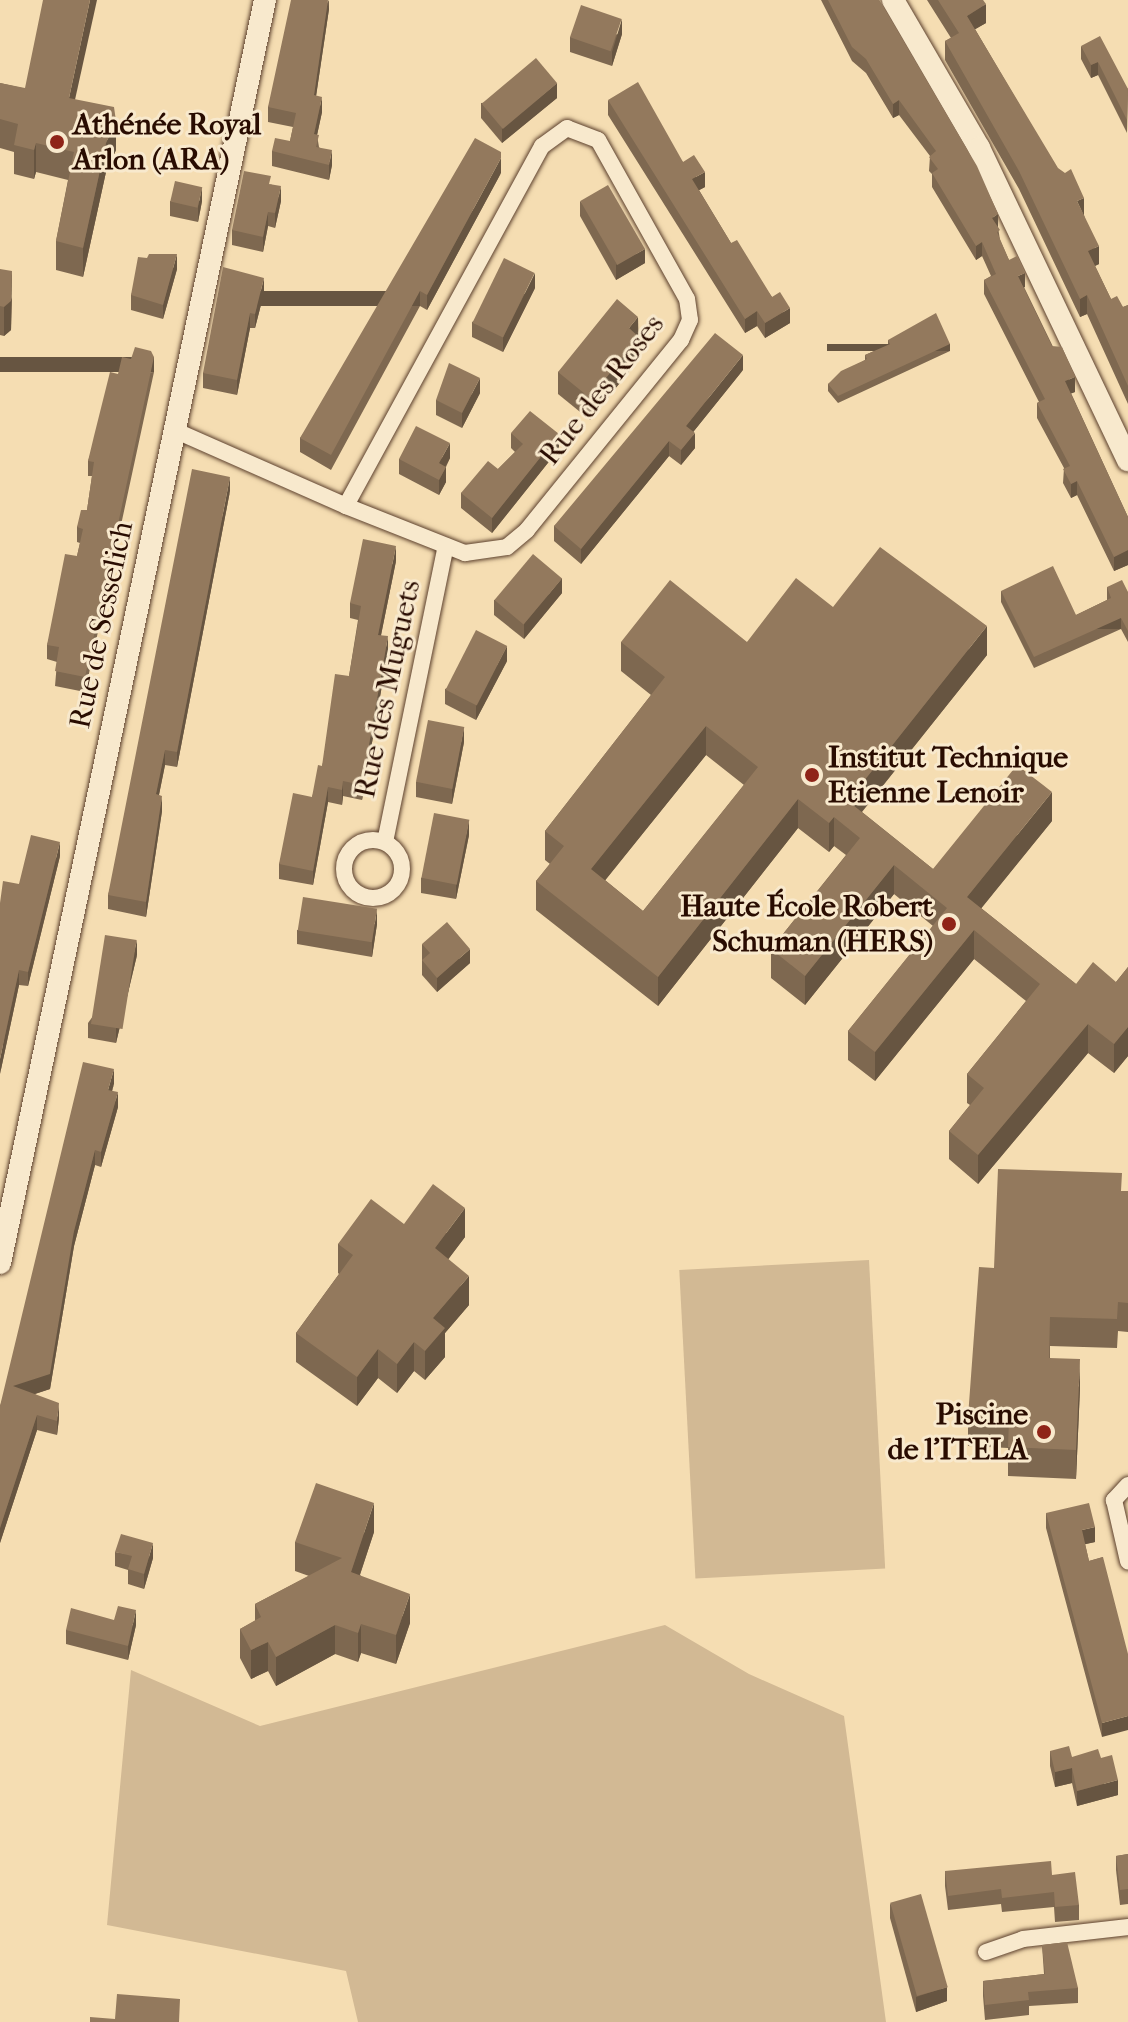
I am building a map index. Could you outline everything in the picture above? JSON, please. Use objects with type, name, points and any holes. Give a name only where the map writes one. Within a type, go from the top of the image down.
[{"type":"street","name":"Rue de Sesselich","points":[[0,1263],[265,0]]},
{"type":"street","points":[[893,0],[979,148],[1128,460]]},
{"type":"street","name":"Rue des Roses","points":[[174,430],[346,506],[465,553],[493,552],[527,530],[687,330],[687,299],[598,140],[567,128],[542,146],[346,506]]},
{"type":"street","name":"Rue des Muguets","points":[[385,842],[446,546]]},
{"type":"street","points":[[1128,1485],[1114,1500],[1128,1561]]},
{"type":"street","points":[[986,1952],[1023,1939],[1128,1927]]},
{"type":"shaded area","points":[[869,1260],[885,1569],[695,1579],[679,1270]]},
{"type":"shaded area","points":[[665,1625],[749,1674],[844,1716],[886,2022],[358,2022],[346,1971],[107,1925],[131,1670],[260,1726]]},
{"type":"building","name":"Athénée Royal Arlon (ARA)","points":[[43,0],[90,0],[69,98],[114,107],[116,121],[106,143],[83,248],[56,241],[74,152],[36,143],[34,150],[14,145],[18,124],[0,119],[0,83],[25,88]]},
{"type":"building","points":[[291,0],[328,0],[314,95],[322,97],[314,134],[319,135],[316,147],[332,150],[329,165],[272,151],[275,138],[290,141],[296,113],[268,107]]},
{"type":"building","points":[[828,0],[879,0],[977,166],[998,214],[992,218],[1000,230],[997,232],[1009,260],[1017,256],[1025,273],[1018,276],[1052,346],[1062,347],[1075,377],[1065,381],[1128,517],[1128,550],[1114,557],[1077,481],[1071,484],[1063,469],[1070,466],[1037,403],[1045,399],[984,280],[996,274],[982,242],[976,246],[932,173],[938,169],[929,157],[936,151],[899,100],[893,104],[866,59],[852,47]]},
{"type":"building","points":[[938,0],[983,0],[986,4],[967,16],[1058,168],[1065,173],[1071,169],[1084,198],[1077,201],[1099,246],[1088,251],[1111,299],[1117,296],[1123,307],[1128,305],[1128,386],[1087,295],[1080,299],[1019,171],[945,41],[959,33]]},
{"type":"building","points":[[581,5],[622,19],[611,51],[570,37]]},
{"type":"building","points":[[1100,36],[1128,89],[1127,120],[1098,62],[1091,65],[1081,46]]},
{"type":"building","points":[[536,58],[557,83],[503,129],[482,104]]},
{"type":"building","points":[[638,82],[683,162],[694,155],[705,172],[692,179],[731,243],[737,240],[772,297],[780,292],[790,308],[765,323],[757,311],[745,319],[608,100]]},
{"type":"building","points":[[475,138],[501,152],[501,158],[427,295],[420,291],[331,455],[300,438]]},
{"type":"building","points":[[244,171],[271,176],[269,184],[281,186],[275,213],[268,212],[263,237],[232,230]]},
{"type":"building","points":[[175,181],[202,187],[198,208],[170,201]]},
{"type":"building","points":[[608,185],[645,249],[617,265],[580,201]]},
{"type":"building","points":[[149,254],[177,254],[163,305],[131,295],[138,257],[147,258]]},
{"type":"building","points":[[504,258],[535,273],[503,338],[472,323]]},
{"type":"building","points":[[223,267],[264,278],[255,314],[250,313],[237,380],[203,373]]},
{"type":"building","points":[[0,269],[12,271],[11,301],[4,307],[0,306]]},
{"type":"building","points":[[617,299],[638,317],[629,328],[639,337],[590,398],[558,372]]},
{"type":"building","points":[[936,313],[950,344],[838,396],[828,384],[841,371],[867,359],[865,355],[890,344],[888,340]]},
{"type":"building","points":[[715,333],[743,355],[686,426],[695,433],[681,450],[669,441],[581,549],[554,526]]},
{"type":"building","points":[[135,347],[151,351],[154,357],[85,677],[55,671],[59,647],[47,645],[65,554],[77,556],[83,529],[77,527],[81,510],[87,510],[94,462],[88,461],[110,372],[118,374],[122,357],[131,359]]},
{"type":"building","points":[[449,363],[480,378],[462,413],[436,400]]},
{"type":"building","points":[[530,411],[559,434],[492,518],[461,493],[488,461],[498,469],[523,444],[511,433]]},
{"type":"building","points":[[416,426],[450,443],[439,463],[446,467],[439,480],[399,459]]},
{"type":"building","points":[[192,469],[230,477],[177,752],[165,750],[156,794],[162,796],[146,902],[108,895]]},
{"type":"building","points":[[363,539],[396,546],[378,635],[388,636],[362,785],[343,781],[342,790],[328,787],[313,871],[279,864],[293,793],[312,797],[318,765],[322,766],[335,674],[349,676],[361,606],[350,603]]},
{"type":"building","points":[[880,547],[987,626],[848,801],[933,869],[1017,765],[1052,792],[967,897],[1076,984],[1093,962],[1116,982],[1128,967],[1128,1027],[1114,1044],[1088,1024],[978,1155],[949,1131],[984,1088],[967,1074],[1040,984],[974,930],[875,1052],[848,1031],[947,908],[894,865],[805,976],[771,949],[860,838],[834,817],[829,823],[798,799],[658,977],[536,881],[564,846],[545,831],[665,677],[621,642],[670,580],[747,642],[796,578],[833,607]],"holes":[[[706,726],[758,767],[643,911],[591,869]]]},
{"type":"building","points":[[533,554],[562,578],[524,624],[494,600]]},
{"type":"building","points":[[1053,566],[1076,615],[1111,598],[1107,587],[1122,580],[1128,592],[1128,631],[1121,618],[1034,657],[1001,591]]},
{"type":"building","points":[[476,630],[507,646],[477,706],[446,690]]},
{"type":"building","points":[[428,720],[464,727],[452,789],[416,782]]},
{"type":"building","points":[[434,813],[469,820],[457,885],[421,878]]},
{"type":"building","points":[[31,835],[60,842],[28,972],[19,970],[0,1059],[0,903],[3,881],[19,884]]},
{"type":"building","points":[[303,897],[377,909],[372,942],[298,931]]},
{"type":"building","points":[[447,922],[470,949],[437,978],[422,960],[430,953],[422,944]]},
{"type":"building","points":[[105,935],[137,940],[123,1029],[91,1024]]},
{"type":"building","points":[[83,1062],[114,1069],[108,1090],[118,1092],[101,1152],[95,1150],[74,1231],[50,1374],[13,1386],[59,1403],[57,1421],[37,1415],[0,1528],[0,1406]]},
{"type":"building","points":[[998,1169],[1122,1173],[1121,1191],[1128,1191],[1128,1303],[1118,1302],[1117,1319],[1050,1317],[1049,1358],[1080,1359],[1076,1450],[1008,1447],[1009,1419],[968,1417],[979,1267],[994,1268]]},
{"type":"building","points":[[433,1184],[465,1208],[435,1248],[469,1276],[433,1318],[445,1328],[425,1351],[414,1342],[397,1364],[378,1349],[357,1377],[296,1333],[353,1255],[338,1244],[371,1199],[404,1224]]},
{"type":"building","points":[[316,1483],[374,1503],[351,1572],[410,1594],[396,1635],[361,1624],[358,1633],[335,1625],[276,1657],[268,1642],[251,1650],[240,1629],[261,1617],[255,1604],[342,1558],[295,1542]]},
{"type":"building","points":[[1089,1503],[1095,1527],[1082,1530],[1089,1561],[1103,1557],[1128,1654],[1128,1716],[1102,1723],[1046,1513]]},
{"type":"building","points":[[121,1534],[153,1543],[144,1574],[128,1569],[132,1556],[115,1552]]},
{"type":"building","points":[[118,1606],[136,1610],[128,1646],[66,1630],[71,1608],[114,1620]]},
{"type":"building","points":[[1069,1746],[1072,1757],[1098,1749],[1101,1758],[1112,1755],[1118,1780],[1077,1791],[1072,1768],[1055,1772],[1050,1751]]},
{"type":"building","points":[[1128,1854],[1128,1889],[1120,1890],[1116,1856]]},
{"type":"building","points":[[1051,1861],[1052,1875],[1075,1872],[1079,1905],[1055,1907],[1054,1892],[1002,1898],[1001,1889],[948,1896],[945,1871]]},
{"type":"building","points":[[921,1894],[948,1987],[917,1996],[890,1903]]},
{"type":"building","points":[[1067,1942],[1078,1988],[1028,1992],[1029,2000],[985,2005],[983,1981],[1045,1974],[1042,1945]]},
{"type":"building","points":[[117,1994],[180,1999],[179,2022],[90,2022],[90,2017],[115,2019]]},
{"type":"place","name":"Athénée Royal Arlon (ARA)","points":[[57,142]]},
{"type":"place","name":"Institut Technique Etienne Lenoir","points":[[812,775]]},
{"type":"place","name":"Haute École Robert Schuman (HERS)","points":[[949,924]]},
{"type":"place","name":"Piscine de l'ITELA","points":[[1044,1432]]}]
